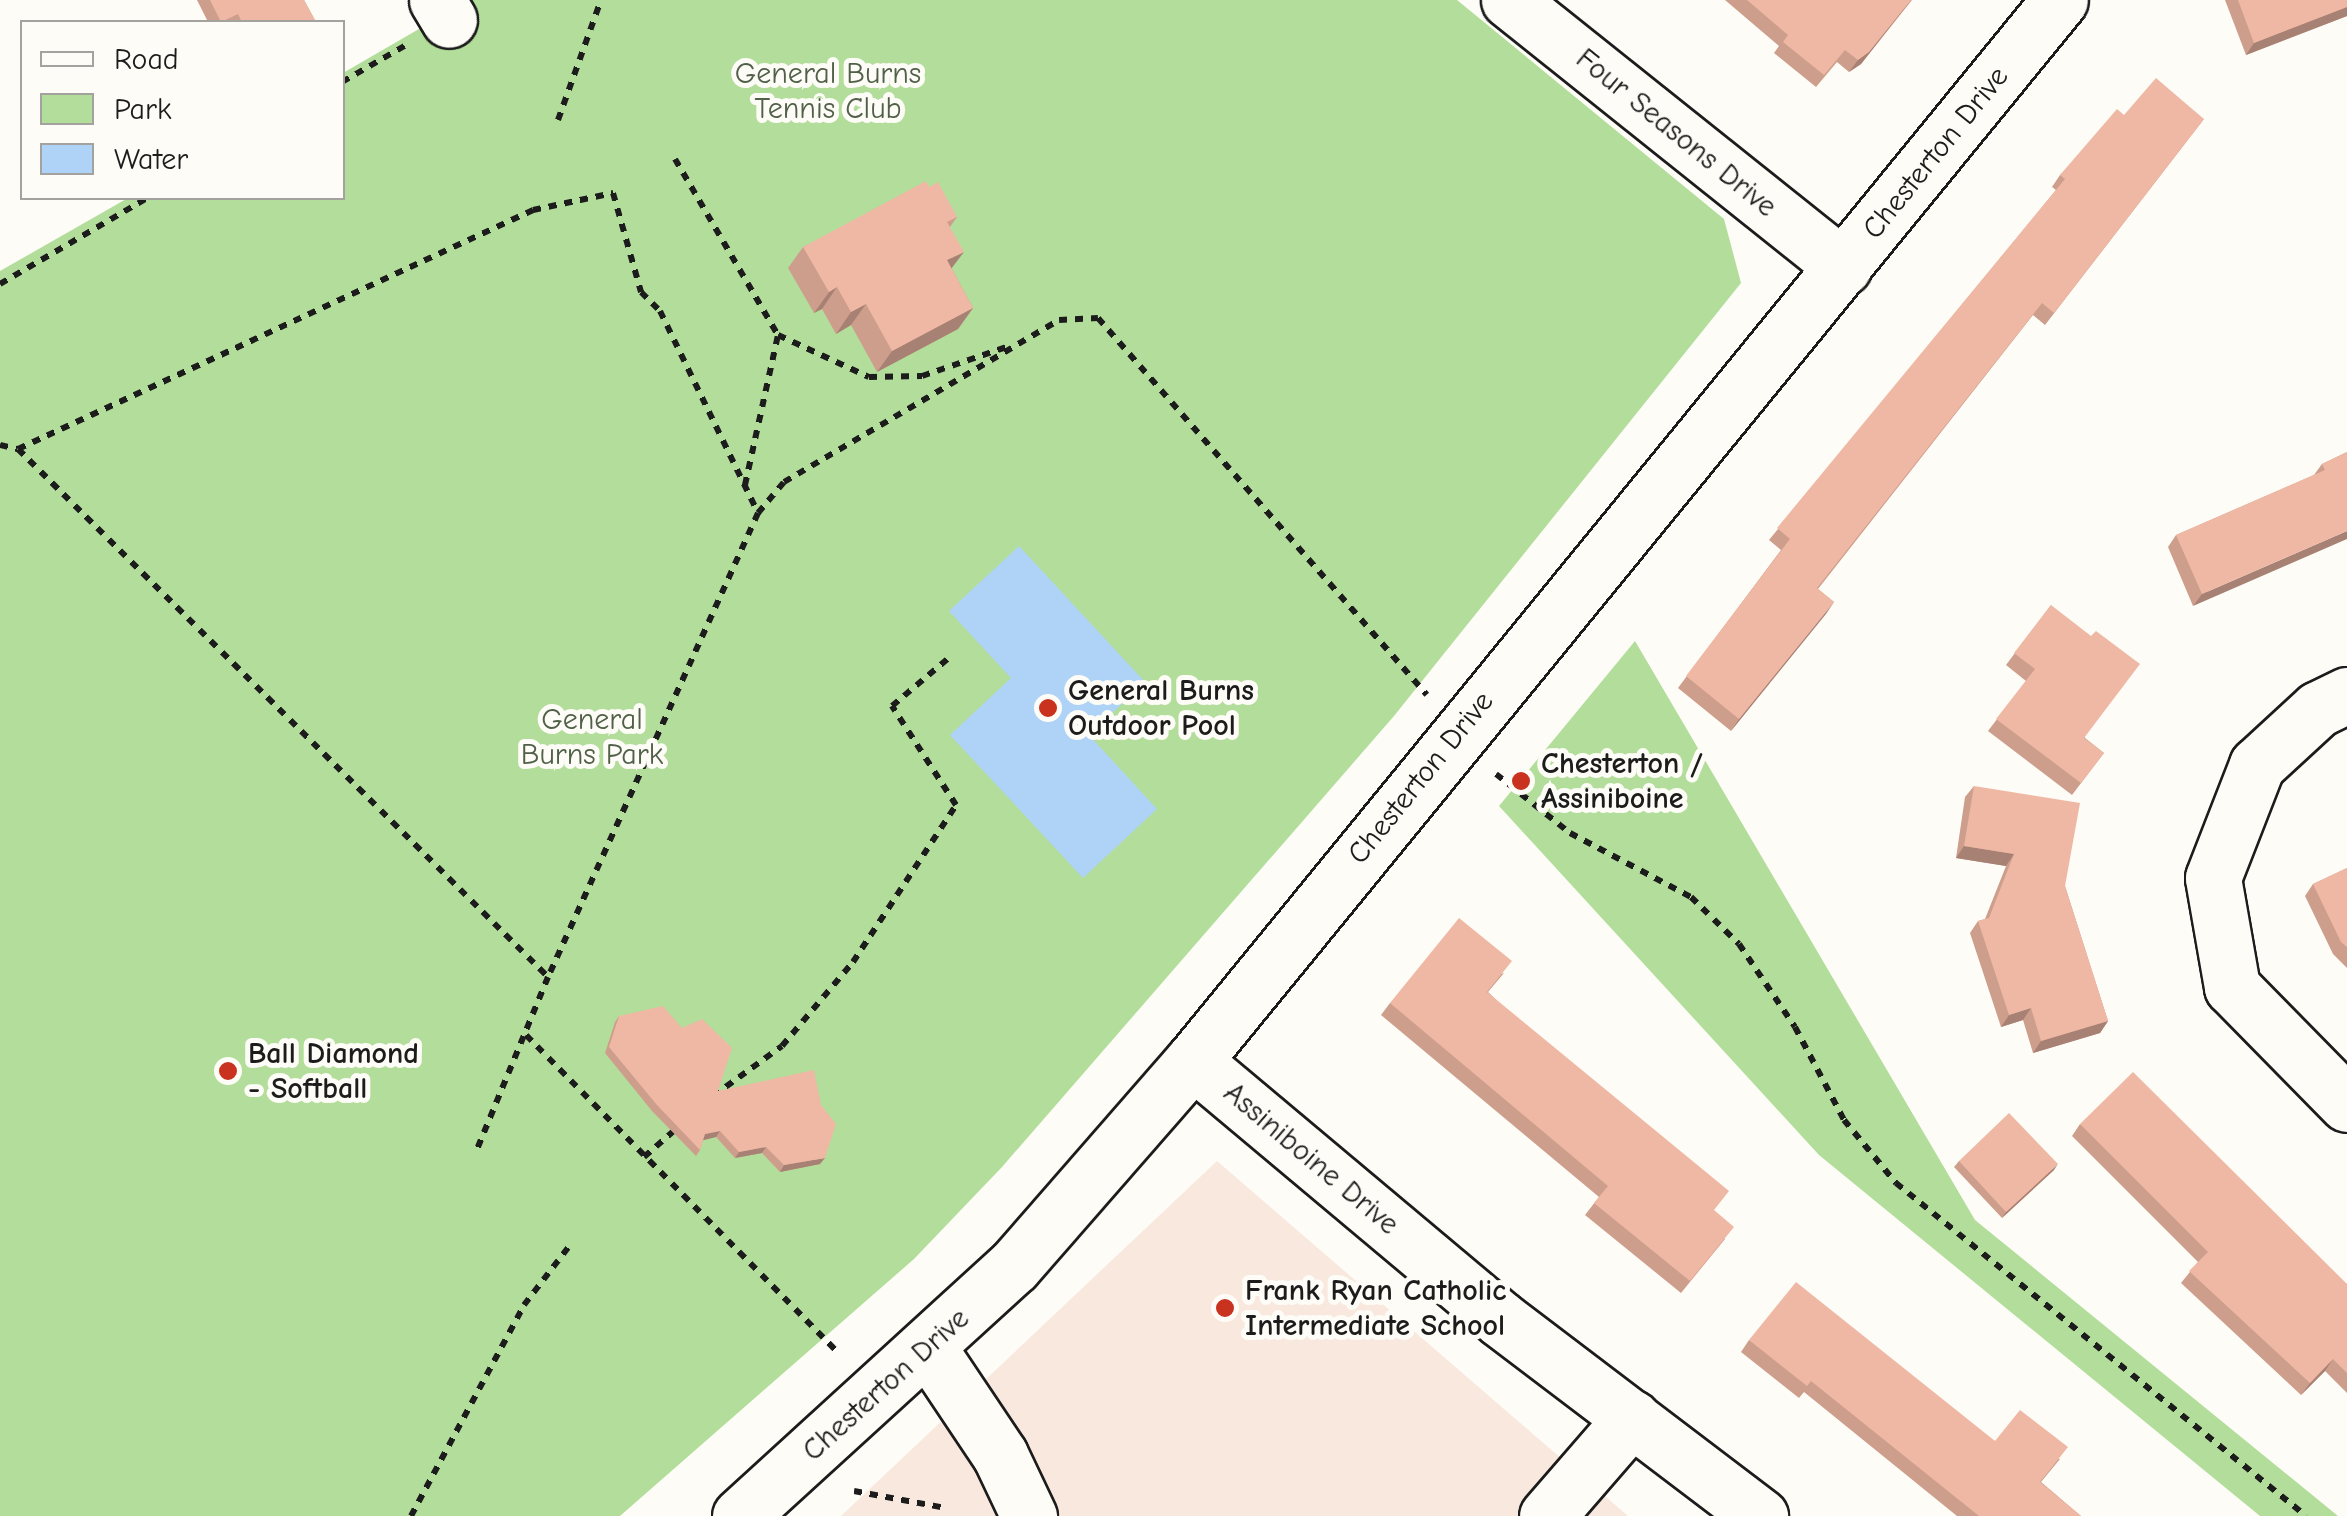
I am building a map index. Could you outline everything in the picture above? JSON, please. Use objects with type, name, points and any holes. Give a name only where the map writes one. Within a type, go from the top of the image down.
[{"type":"street","name":"Four Seasons Drive","points":[[1509,0],[1843,267]]},
{"type":"street","name":"Chesterton Drive","points":[[740,1516],[929,1348],[1014,1266],[1193,1061],[2060,0]]},
{"type":"street","points":[[2347,695],[2318,709],[2258,765],[2213,878],[2232,987],[2347,1104]]},
{"type":"street","name":"Assiniboine Drive","points":[[1193,1061],[1499,1318],[1760,1516]]},
{"type":"street","points":[[929,1348],[1000,1455],[1029,1516]]},
{"type":"street","points":[[1547,1516],[1632,1418]]},
{"type":"path","points":[[558,120],[601,0]]},
{"type":"path","points":[[345,80],[443,10]]},
{"type":"path","points":[[675,159],[778,335],[869,377],[922,376],[1023,341]]},
{"type":"path","points":[[18,449],[533,210],[613,192],[641,292],[660,311],[758,513]]},
{"type":"path","points":[[0,284],[144,200]]},
{"type":"path","points":[[476,1152],[548,977],[758,513],[784,482],[1059,320],[1098,318],[1428,696]]},
{"type":"path","points":[[744,485],[778,335]]},
{"type":"path","points":[[0,445],[18,449],[548,977]]},
{"type":"path","points":[[698,1109],[753,1062],[782,1046],[863,948],[956,804],[892,706],[951,656]]},
{"type":"path","points":[[1484,764],[1570,833],[1691,897],[1739,944],[1795,1028],[1844,1120],[1896,1183],[2306,1516]]},
{"type":"path","points":[[526,1035],[844,1358]]},
{"type":"path","points":[[644,1156],[685,1121]]},
{"type":"path","points":[[411,1516],[524,1305],[570,1245]]},
{"type":"path","points":[[854,1490],[946,1508]]},
{"type":"shaded area","name":"Frank Ryan Catholic Intermediate School","points":[[1217,1161],[1628,1516],[841,1516]]},
{"type":"green space","name":"General Burns Park","points":[[469,0],[1457,0],[1724,219],[1741,283],[1394,716],[1002,1167],[914,1259],[620,1516],[0,1516],[0,271],[124,200],[345,200],[345,72]]},
{"type":"green space","points":[[1635,641],[1975,1220],[2338,1516],[2260,1516],[1819,1155],[1499,806]]},
{"type":"water","name":"General Burns Outdoor Pool","points":[[1019,546],[1145,682],[1089,735],[1157,809],[1083,878],[950,735],[1011,678],[949,611]]},
{"type":"building","points":[[210,0],[304,0],[315,20],[241,20],[238,14],[220,20]]},
{"type":"building","points":[[1747,0],[1911,0],[1869,52],[1858,60],[1845,50],[1824,75],[1783,42],[1788,35]]},
{"type":"building","points":[[2238,0],[2347,0],[2347,7],[2254,43]]},
{"type":"building","points":[[2156,78],[2204,119],[2054,313],[2042,303],[1817,588],[1834,602],[1739,719],[1686,676],[1790,539],[1777,528],[2065,179],[2060,175],[2117,109],[2124,115]]},
{"type":"building","points":[[926,181],[929,187],[938,182],[957,217],[947,222],[964,252],[947,260],[973,308],[892,351],[866,304],[851,312],[837,287],[829,292],[803,247]]},
{"type":"building","points":[[2347,452],[2347,531],[2202,594],[2176,535],[2325,470],[2322,464]]},
{"type":"building","points":[[2051,605],[2091,636],[2096,631],[2140,664],[2084,738],[2104,753],[2081,783],[1996,719],[2035,669],[2014,653]]},
{"type":"building","points":[[1974,786],[2080,803],[2065,886],[2108,1021],[2041,1041],[2031,1008],[2009,1015],[1978,921],[1989,918],[2014,854],[1964,846]]},
{"type":"building","points":[[2347,868],[2347,947],[2313,884]]},
{"type":"building","points":[[1459,918],[1512,961],[1487,992],[1729,1191],[1714,1210],[1734,1227],[1690,1281],[1594,1203],[1608,1186],[1390,1003]]},
{"type":"building","points":[[663,1006],[682,1028],[702,1019],[732,1048],[718,1091],[814,1070],[821,1105],[836,1124],[825,1158],[784,1165],[766,1147],[739,1152],[720,1131],[705,1134],[700,1150],[609,1047],[619,1016]]},
{"type":"building","points":[[2133,1072],[2347,1284],[2347,1373],[2333,1359],[2310,1383],[2189,1271],[2208,1252],[2080,1124]]},
{"type":"building","points":[[2009,1113],[2058,1164],[2006,1212],[1959,1161]]},
{"type":"building","points":[[1796,1282],[1995,1441],[2020,1410],[2068,1447],[2040,1482],[2081,1516],[1979,1516],[1811,1381],[1807,1386],[1749,1340]]},
{"type":"place","name":"General Burns Outdoor Pool","points":[[1048,708]]},
{"type":"place","name":"Chesterton / Assiniboine","points":[[1521,781]]},
{"type":"place","name":"Ball Diamond - Softball","points":[[228,1071]]},
{"type":"place","name":"Frank Ryan Catholic Intermediate School","points":[[1225,1308]]},
{"type":"park label","name":"General Burns Tennis Club","points":[[828,91]]}]
